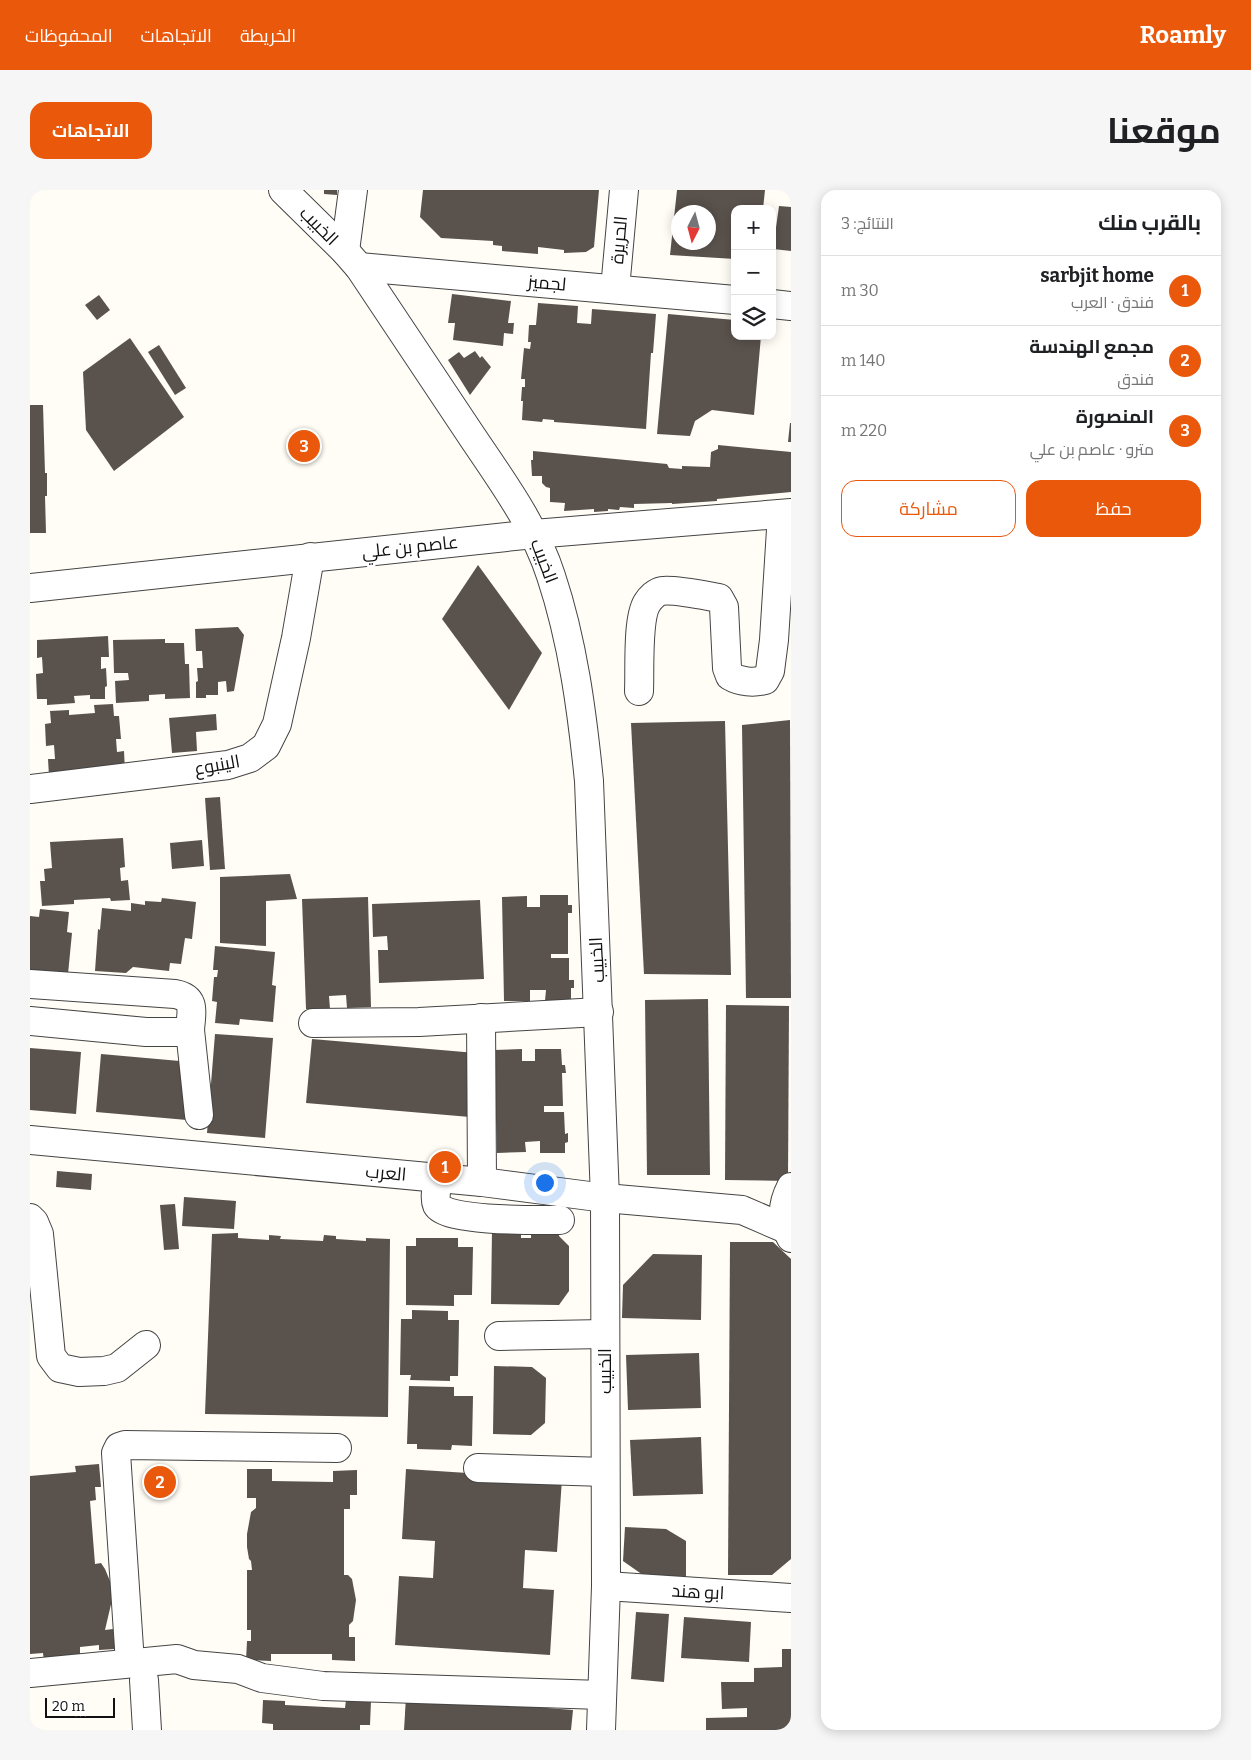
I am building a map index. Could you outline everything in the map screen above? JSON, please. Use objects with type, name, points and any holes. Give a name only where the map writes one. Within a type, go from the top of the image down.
[{"type":"street","name":"الخبيب","points":[[282,190],[352,259],[503,483],[534,534],[551,575],[566,632],[584,725],[589,781],[605,1198],[606,1586],[601,1730]]},
{"type":"street","points":[[352,259],[353,190]]},
{"type":"street","name":"الحريرة","points":[[615,289],[624,190]]},
{"type":"street","name":"لجميز","points":[[352,259],[615,289],[731,300]]},
{"type":"street","points":[[776,304],[791,306]]},
{"type":"street","points":[[640,691],[642,625],[646,603],[655,594],[662,591],[720,598],[724,607],[727,668],[730,676],[736,680],[743,681],[758,682],[765,680],[770,671],[774,640],[786,513]]},
{"type":"street","name":"عاصم بن علي","points":[[30,588],[534,534],[786,513]]},
{"type":"street","name":"الينبوع","points":[[30,789],[228,765],[250,758],[266,746],[277,724],[296,638],[310,557]]},
{"type":"street","points":[[30,984],[181,995],[187,998],[191,1004],[190,1030],[199,1115]]},
{"type":"street","points":[[313,1023],[419,1022],[599,1012]]},
{"type":"street","points":[[482,1018],[482,1182]]},
{"type":"street","points":[[30,1021],[146,1032],[190,1030]]},
{"type":"street","name":"العرب","points":[[30,1140],[482,1182],[605,1198],[742,1210],[789,1234]]},
{"type":"street","points":[[438,1178],[436,1200],[437,1205],[444,1212],[463,1217],[560,1220]]},
{"type":"street","points":[[789,1234],[783,1216],[790,1188]]},
{"type":"street","name":"العرب","points":[[742,1210],[790,1188]]},
{"type":"street","points":[[30,1218],[40,1234],[51,1356],[60,1368],[79,1372],[110,1370],[117,1368],[146,1345]]},
{"type":"street","points":[[499,1336],[605,1334]]},
{"type":"street","points":[[147,1730],[137,1672],[116,1453],[119,1447],[125,1445],[337,1448]]},
{"type":"street","points":[[478,1468],[605,1472]]},
{"type":"street","name":"ابو هند","points":[[606,1586],[791,1598]]},
{"type":"street","points":[[30,1692],[137,1672],[177,1659],[194,1665],[238,1669],[262,1678],[323,1686],[602,1695]]},
{"type":"street","points":[[30,1673],[137,1672]]},
{"type":"building","points":[[324,190],[337,190],[337,195],[324,194]]},
{"type":"building","points":[[423,190],[599,190],[594,247],[586,252],[564,253],[564,250],[538,247],[538,254],[502,251],[502,246],[493,245],[493,241],[441,238],[420,217]]},
{"type":"building","points":[[677,190],[765,190],[763,205],[731,205],[731,259],[670,255],[671,246],[671,250],[716,250],[716,205],[675,205]]},
{"type":"building","points":[[779,206],[791,207],[791,251],[776,249],[776,228]]},
{"type":"building","points":[[452,294],[511,301],[508,323],[514,323],[513,334],[504,333],[503,346],[453,340],[455,323],[448,323]]},
{"type":"building","points":[[99,295],[110,310],[97,320],[85,305]]},
{"type":"building","points":[[538,303],[578,306],[577,323],[591,324],[592,309],[656,314],[653,353],[651,353],[646,429],[554,422],[554,420],[543,419],[542,422],[522,420],[522,387],[525,387],[525,379],[521,379],[524,348],[530,349],[531,342],[528,342],[529,325],[536,325]]},
{"type":"building","points":[[668,314],[731,320],[731,340],[761,340],[754,415],[712,410],[695,421],[690,436],[657,434]]},
{"type":"building","points":[[130,338],[184,417],[114,471],[86,430],[83,372]]},
{"type":"building","points":[[159,345],[186,388],[175,395],[148,352]]},
{"type":"building","points":[[475,351],[491,367],[470,395],[448,360],[459,352],[464,358]]},
{"type":"building","points":[[30,405],[43,405],[45,473],[47,473],[47,496],[45,496],[46,533],[30,533]]},
{"type":"building","points":[[790,423],[791,442],[788,442]]},
{"type":"building","points":[[718,445],[791,452],[791,492],[717,499],[717,501],[634,504],[634,508],[620,507],[619,510],[608,509],[608,511],[594,512],[594,509],[564,511],[565,503],[550,502],[550,488],[542,483],[542,476],[532,476],[531,460],[533,460],[533,451],[667,464],[669,468],[682,469],[682,466],[710,467],[711,452],[718,449]]},
{"type":"building","points":[[478,565],[542,653],[509,710],[442,619]]},
{"type":"building","points":[[238,627],[244,635],[234,691],[227,692],[226,681],[218,682],[218,695],[206,695],[206,698],[196,698],[197,668],[203,668],[202,651],[196,651],[195,629]]},
{"type":"building","points":[[108,636],[109,657],[101,657],[101,669],[106,668],[107,686],[105,687],[105,699],[90,699],[90,695],[74,696],[75,703],[47,705],[47,699],[37,699],[36,674],[43,673],[42,657],[37,658],[37,640]]},
{"type":"building","points":[[165,639],[165,643],[184,643],[185,664],[189,664],[190,698],[165,699],[165,694],[149,695],[149,701],[116,703],[115,681],[129,680],[128,673],[114,673],[113,640]]},
{"type":"building","points":[[113,704],[114,716],[119,716],[121,739],[116,739],[117,752],[124,751],[125,771],[49,776],[48,759],[55,759],[54,745],[46,746],[45,724],[51,723],[50,711],[69,710],[69,715],[95,713],[94,705]]},
{"type":"building","points":[[216,714],[217,730],[196,732],[197,751],[172,753],[169,718]]},
{"type":"building","points":[[790,720],[791,998],[746,998],[742,725]]},
{"type":"building","points":[[725,721],[731,975],[644,974],[631,723]]},
{"type":"building","points":[[220,797],[225,869],[210,870],[205,798]]},
{"type":"building","points":[[123,838],[125,867],[120,868],[121,881],[128,880],[130,900],[111,901],[110,898],[74,900],[74,904],[42,906],[40,881],[45,881],[44,869],[52,868],[50,842]]},
{"type":"building","points":[[202,840],[204,866],[172,869],[170,843]]},
{"type":"building","points":[[290,874],[297,899],[266,901],[266,946],[220,943],[220,877]]},
{"type":"building","points":[[540,895],[568,895],[568,905],[572,905],[572,913],[568,913],[568,954],[551,954],[551,958],[569,958],[569,980],[574,980],[574,988],[571,988],[571,1001],[545,1001],[546,990],[530,990],[530,1001],[504,1001],[502,897],[527,896],[527,907],[540,907]]},
{"type":"building","points":[[368,897],[371,1007],[347,1008],[346,995],[329,996],[330,1009],[306,1009],[302,899]]},
{"type":"building","points":[[162,898],[196,902],[192,939],[185,938],[181,964],[170,963],[169,971],[133,967],[126,973],[95,971],[98,929],[100,930],[102,908],[131,911],[131,903],[145,905],[145,901],[161,902]]},
{"type":"building","points":[[480,900],[484,979],[379,983],[378,950],[388,950],[387,936],[373,937],[372,904]]},
{"type":"building","points":[[40,909],[69,912],[67,932],[72,933],[68,974],[30,979],[30,916],[39,917]]},
{"type":"building","points":[[215,946],[275,952],[272,985],[276,986],[273,1022],[240,1019],[239,1025],[215,1023],[217,1002],[212,1001],[214,977],[217,977],[218,970],[213,970]]},
{"type":"building","points":[[708,999],[710,1175],[647,1175],[645,1000]]},
{"type":"building","points":[[726,1005],[789,1006],[788,1181],[725,1180]]},
{"type":"building","points":[[215,1034],[273,1038],[265,1138],[207,1133]]},
{"type":"building","points":[[312,1039],[476,1053],[470,1117],[306,1103]]},
{"type":"building","points":[[30,1048],[81,1052],[76,1114],[30,1110]]},
{"type":"building","points":[[522,1049],[522,1061],[535,1061],[535,1049],[561,1049],[562,1065],[565,1065],[566,1073],[562,1073],[563,1106],[544,1106],[544,1112],[564,1112],[565,1134],[568,1133],[565,1153],[540,1153],[540,1141],[525,1142],[526,1152],[497,1153],[494,1050]]},
{"type":"building","points":[[101,1054],[191,1062],[187,1120],[96,1112]]},
{"type":"building","points":[[57,1171],[92,1174],[91,1190],[56,1187]]},
{"type":"building","points":[[184,1197],[236,1201],[234,1229],[182,1226]]},
{"type":"building","points":[[175,1204],[179,1249],[164,1250],[160,1205]]},
{"type":"building","points":[[492,1230],[521,1230],[521,1238],[531,1238],[531,1232],[559,1233],[559,1236],[569,1246],[569,1291],[559,1305],[491,1304]]},
{"type":"building","points":[[238,1233],[238,1238],[269,1240],[269,1235],[281,1236],[280,1239],[323,1241],[324,1235],[336,1236],[336,1239],[366,1241],[366,1238],[390,1239],[388,1417],[205,1414],[212,1234]]},
{"type":"building","points":[[416,1238],[458,1238],[458,1247],[473,1247],[472,1295],[454,1295],[454,1306],[406,1305],[406,1246],[416,1246]]},
{"type":"building","points":[[730,1242],[773,1242],[791,1259],[791,1559],[772,1575],[728,1575]]},
{"type":"building","points":[[653,1254],[702,1255],[701,1320],[622,1318],[623,1285]]},
{"type":"building","points":[[412,1310],[448,1311],[448,1320],[459,1320],[458,1376],[450,1376],[450,1381],[410,1380],[411,1375],[400,1375],[401,1319],[412,1319]]},
{"type":"building","points":[[699,1353],[701,1408],[628,1410],[626,1355]]},
{"type":"building","points":[[494,1366],[532,1367],[546,1378],[545,1423],[531,1435],[493,1434]]},
{"type":"building","points":[[409,1386],[454,1387],[454,1396],[473,1396],[472,1446],[452,1445],[451,1450],[417,1449],[417,1444],[407,1444]]},
{"type":"building","points":[[701,1437],[703,1494],[633,1496],[630,1440]]},
{"type":"building","points":[[99,1464],[101,1487],[95,1487],[96,1500],[90,1501],[95,1564],[101,1563],[110,1581],[112,1600],[105,1630],[113,1629],[115,1649],[99,1650],[99,1645],[80,1647],[80,1655],[45,1670],[43,1653],[30,1654],[30,1476],[76,1472],[75,1466]]},
{"type":"building","points":[[247,1469],[272,1469],[272,1481],[333,1482],[333,1471],[357,1470],[357,1495],[350,1495],[350,1509],[344,1509],[344,1575],[348,1575],[352,1579],[356,1600],[353,1621],[349,1625],[349,1637],[355,1637],[355,1661],[332,1660],[332,1654],[271,1654],[271,1661],[246,1660],[247,1641],[251,1641],[251,1630],[247,1630],[247,1570],[252,1570],[247,1547],[247,1534],[251,1512],[256,1508],[256,1498],[247,1498]]},
{"type":"building","points":[[406,1469],[562,1479],[557,1552],[525,1550],[523,1588],[554,1590],[550,1655],[395,1645],[399,1576],[433,1578],[435,1541],[402,1539]]},
{"type":"building","points":[[625,1527],[666,1529],[686,1541],[686,1585],[670,1594],[623,1561]]},
{"type":"building","points":[[636,1612],[669,1614],[664,1682],[631,1679]]},
{"type":"building","points":[[684,1617],[751,1622],[749,1662],[681,1658]]},
{"type":"building","points":[[782,1649],[791,1649],[791,1730],[706,1730],[706,1718],[747,1717],[747,1708],[722,1709],[721,1682],[754,1682],[754,1668],[782,1667]]},
{"type":"building","points":[[406,1697],[573,1710],[571,1730],[404,1730]]},
{"type":"building","points":[[263,1700],[285,1701],[285,1705],[345,1708],[346,1700],[371,1701],[370,1725],[360,1725],[360,1730],[273,1730],[273,1724],[262,1723]]},
{"type":"place","name":"المنصورة","points":[[304,446]]},
{"type":"place","name":"sarbjit home","points":[[445,1167]]},
{"type":"place","name":"مجمع الهندسة","points":[[160,1482]]}]
